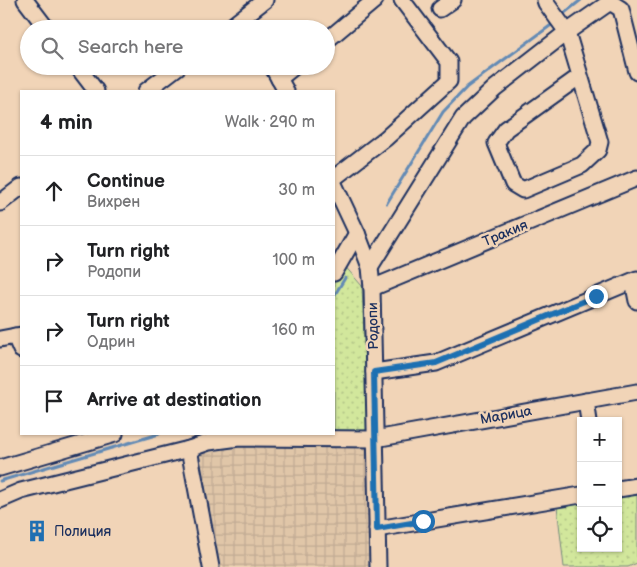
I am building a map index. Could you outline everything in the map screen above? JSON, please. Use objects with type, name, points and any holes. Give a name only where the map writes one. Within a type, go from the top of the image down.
[{"type":"street","points":[[25,0],[41,20]]},
{"type":"street","points":[[250,20],[266,0]]},
{"type":"street","points":[[335,33],[375,0]]},
{"type":"street","points":[[335,177],[386,138],[450,81],[449,62],[402,0]]},
{"type":"street","points":[[545,1],[567,32],[600,142],[598,150],[582,164],[523,190],[513,184],[496,143],[506,129],[580,76]]},
{"type":"street","points":[[370,267],[463,118],[495,88],[567,32],[610,2],[621,9],[637,72]]},
{"type":"street","points":[[84,75],[95,90]]},
{"type":"street","points":[[147,90],[167,75]]},
{"type":"street","name":"Тракия","points":[[372,288],[637,178]]},
{"type":"street","name":"Родопи","points":[[335,186],[357,233],[370,267],[378,567]]},
{"type":"street","points":[[335,271],[357,233]]},
{"type":"street","points":[[374,372],[436,363],[635,280],[637,301]]},
{"type":"street","points":[[12,337],[20,349]]},
{"type":"street","name":"Марица","points":[[0,500],[21,491],[189,449],[209,442],[239,438],[375,438],[637,392]]},
{"type":"street","points":[[586,401],[588,417]]},
{"type":"street","points":[[0,468],[84,438],[107,435]]},
{"type":"street","points":[[189,449],[210,567]]},
{"type":"street","points":[[622,488],[637,486]]},
{"type":"street","points":[[377,529],[577,496]]},
{"type":"shaded area","points":[[368,439],[370,567],[215,567],[210,518],[196,454],[212,444]]},
{"type":"green space","points":[[343,264],[362,286],[368,432],[335,432],[335,278]]},
{"type":"green space","points":[[637,492],[637,563],[628,567],[564,567],[557,506],[577,503],[577,552],[622,552],[622,494]]},
{"type":"waterway","points":[[562,15],[581,0]]},
{"type":"waterway","points":[[387,203],[443,112],[467,87],[554,23]]},
{"type":"waterway","points":[[335,294],[345,278]]},
{"type":"waterway","points":[[0,481],[156,435]]},
{"type":"place","name":"Полиция","points":[[37,531]]},
{"type":"route","points":[[423,521],[377,529],[374,372],[436,363],[596,296]]}]
